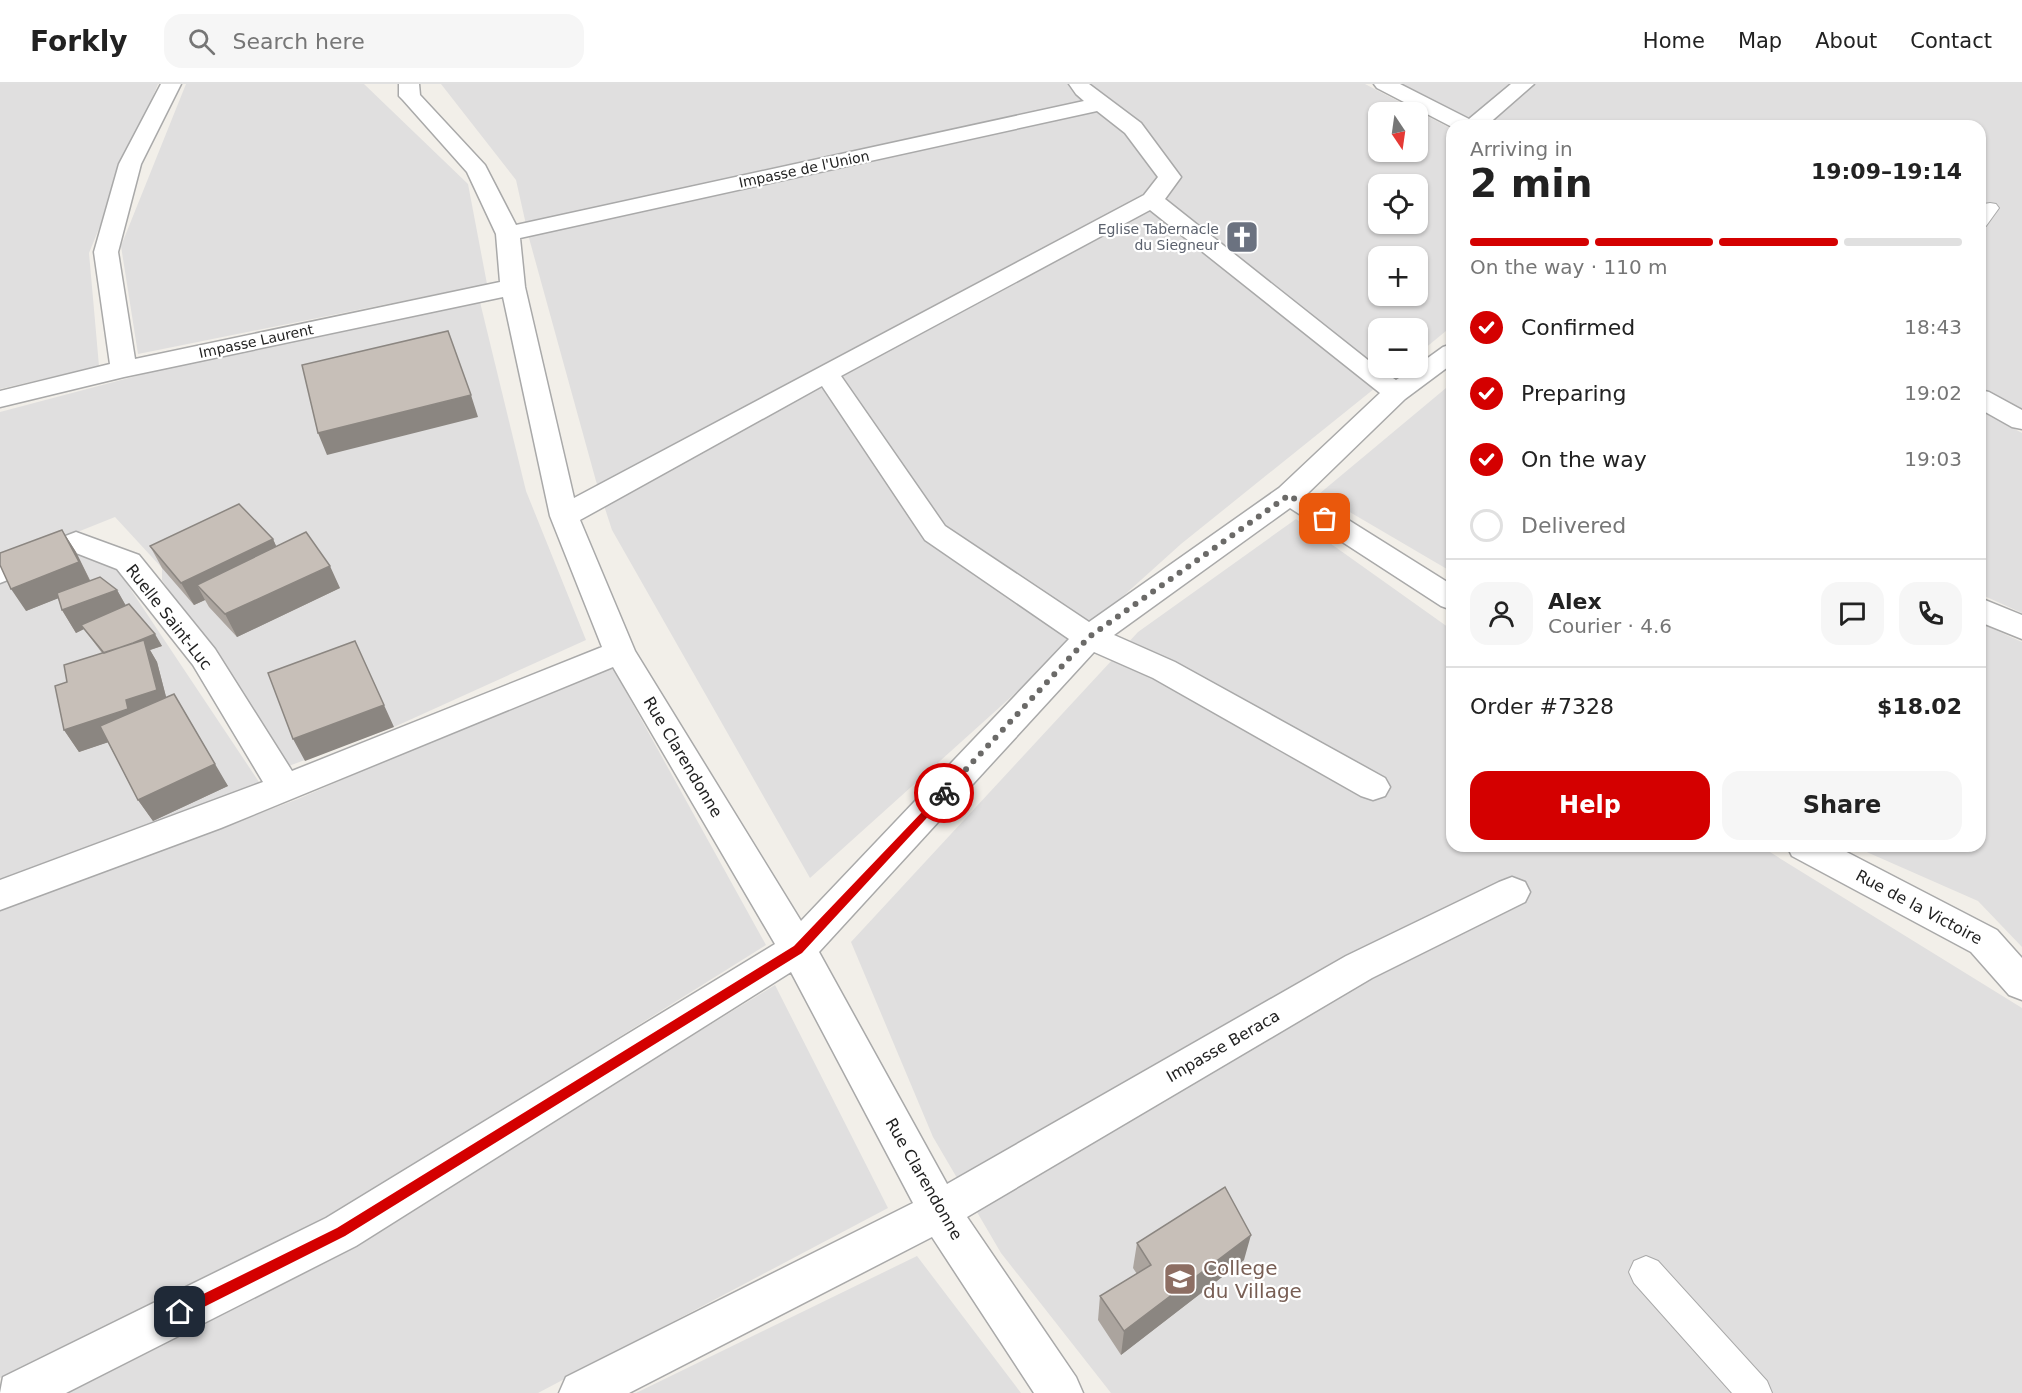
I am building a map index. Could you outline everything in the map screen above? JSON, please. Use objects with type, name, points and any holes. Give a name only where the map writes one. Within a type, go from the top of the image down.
[{"type":"street","points":[[124,369],[106,252],[130,164],[171,84]]},
{"type":"street","name":"Rue Clarendonne","points":[[409,84],[410,96],[477,170],[508,234],[513,287],[564,516],[620,652],[798,950],[939,1211],[1060,1393]]},
{"type":"street","points":[[564,516],[826,373],[1152,200],[1170,177],[1133,128],[1083,90],[1079,84]]},
{"type":"street","points":[[1384,84],[1454,120]]},
{"type":"street","points":[[1480,120],[1524,84]]},
{"type":"street","name":"Impasse de l'Union","points":[[508,234],[1101,104]]},
{"type":"street","points":[[1152,200],[1396,393]]},
{"type":"street","name":"Impasse Laurent","points":[[0,399],[124,369],[513,287]]},
{"type":"street","points":[[18,1393],[341,1232],[798,950],[1089,637],[1289,495],[1396,393],[1446,360]]},
{"type":"street","points":[[826,373],[935,534],[1089,637],[1184,681],[1373,787]]},
{"type":"street","points":[[1986,401],[2022,421]]},
{"type":"street","points":[[1289,495],[1446,596]]},
{"type":"street","name":"Ruelle Saint-Luc","points":[[0,573],[76,542],[129,562],[204,657],[284,787]]},
{"type":"street","points":[[1986,612],[2022,628]]},
{"type":"street","points":[[0,895],[209,818],[620,652]]},
{"type":"street","name":"Rue de la Victoire","points":[[1815,852],[1984,940],[2022,984]]},
{"type":"street","name":"Impasse Beraca","points":[[582,1393],[939,1211],[1359,967],[1512,892]]},
{"type":"lane","points":[[1646,1272],[1755,1393]]},
{"type":"shaded area","points":[[0,84],[158,84],[89,253],[99,366],[0,389]]},
{"type":"shaded area","points":[[186,84],[364,84],[468,184],[487,284],[138,354],[121,246]]},
{"type":"shaded area","points":[[441,84],[1365,84],[1400,102],[1368,102],[1368,162],[1428,162],[1428,117],[1446,126],[1446,331],[1428,346],[1428,318],[1368,318],[1368,378],[1388,378],[1181,544],[810,878],[612,530],[596,481],[529,238],[516,180]]},
{"type":"shaded area","points":[[1398,84],[2022,84],[2022,410],[1986,392],[1986,120],[1469,120]]},
{"type":"shaded area","points":[[480,302],[526,491],[586,640],[394,727],[286,767],[162,580],[162,568],[115,517],[0,563],[0,412],[159,370]]},
{"type":"shaded area","points":[[1446,388],[1446,568],[1319,494]]},
{"type":"shaded area","points":[[1986,413],[2022,433],[2022,613],[1986,597]]},
{"type":"shaded area","points":[[1296,519],[1446,626],[1446,852],[1770,852],[2022,1008],[2022,1393],[1111,1393],[1001,1253],[933,1137],[851,942],[1138,632]]},
{"type":"shaded area","points":[[76,552],[117,569],[261,785],[0,887],[0,581]]},
{"type":"shaded area","points":[[1986,626],[2022,642],[2022,947],[1978,901],[1867,852],[1986,852]]},
{"type":"shaded area","points":[[610,663],[766,945],[332,1217],[0,1378],[0,910],[298,799]]},
{"type":"shaded area","points":[[775,985],[888,1208],[538,1393],[66,1393],[338,1252]]},
{"type":"shaded area","points":[[917,1256],[1021,1393],[636,1393]]},
{"type":"building","points":[[448,331],[471,395],[318,433],[302,365]]},
{"type":"building","points":[[239,504],[273,539],[181,583],[150,546]]},
{"type":"building","points":[[62,530],[79,562],[11,589],[0,565],[0,553]]},
{"type":"building","points":[[306,532],[330,566],[225,614],[197,585]]},
{"type":"building","points":[[100,577],[117,590],[62,610],[57,593]]},
{"type":"building","points":[[129,604],[155,634],[104,653],[81,625]]},
{"type":"building","points":[[144,640],[157,690],[126,700],[128,709],[64,730],[55,686],[67,682],[64,665]]},
{"type":"building","points":[[355,641],[384,705],[293,739],[268,673]]},
{"type":"building","points":[[174,694],[215,764],[138,800],[100,726]]},
{"type":"building","points":[[1225,1187],[1251,1235],[1124,1331],[1100,1296],[1151,1265],[1137,1243]]},
{"type":"way so far","points":[[944,793],[1089,637],[1289,495],[1325,519]]},
{"type":"place","name":"Eglise Tabernacle du Siegneur","points":[[1242,237]]},
{"type":"place","name":"College du Village","points":[[1180,1279]]},
{"type":"route","points":[[180,1312],[341,1232],[798,950],[944,793]]}]
